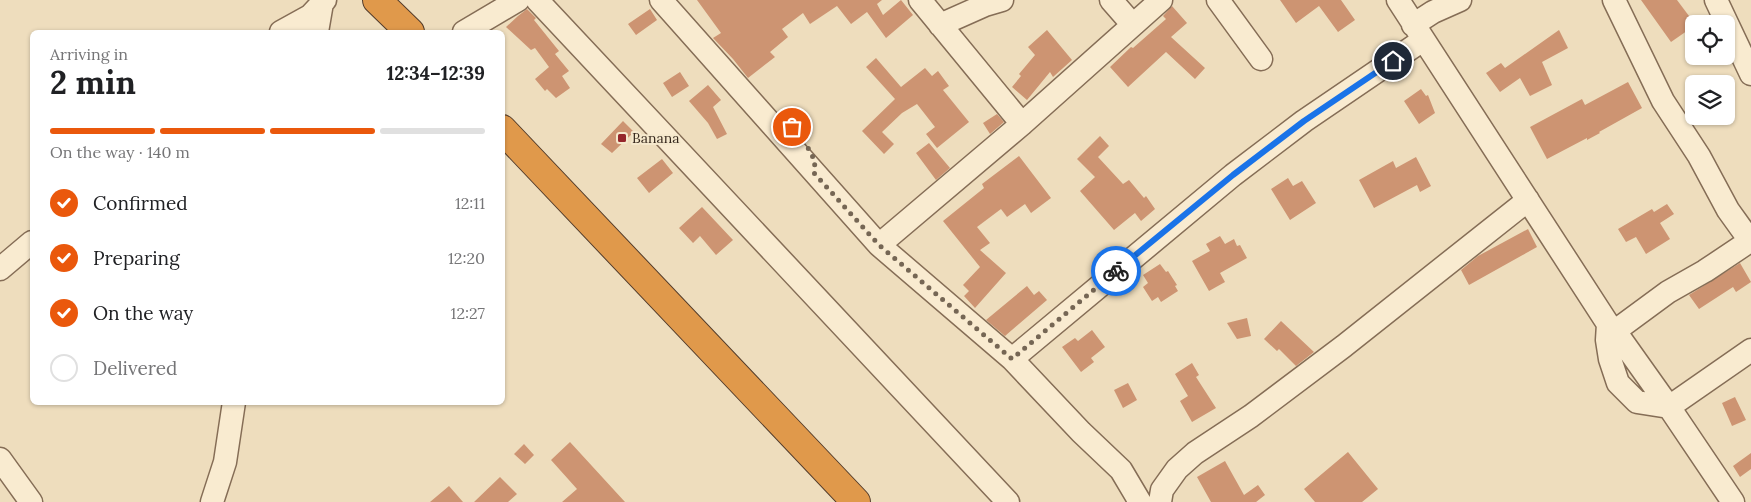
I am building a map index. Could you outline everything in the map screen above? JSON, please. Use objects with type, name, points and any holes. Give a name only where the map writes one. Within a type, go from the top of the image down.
[{"type":"highway","points":[[380,2],[408,30]]},
{"type":"highway","points":[[505,132],[856,502]]},
{"type":"street","points":[[467,30],[518,0]]},
{"type":"street","points":[[536,0],[1008,502]]},
{"type":"street","points":[[661,0],[879,245],[1012,359],[1081,432],[1121,470],[1140,502]]},
{"type":"street","points":[[930,9],[985,5],[1002,0]]},
{"type":"street","points":[[1111,0],[1132,24]]},
{"type":"street","points":[[879,245],[1022,124],[1161,0]]},
{"type":"street","points":[[1218,0],[1261,59]]},
{"type":"street","points":[[1398,0],[1611,328]]},
{"type":"street","points":[[1012,359],[1233,175],[1418,33],[1433,12],[1460,0]]},
{"type":"street","points":[[1614,0],[1663,101],[1699,156],[1728,210],[1750,242],[1705,272],[1668,292],[1611,328],[1607,340],[1610,359],[1618,383],[1637,402],[1668,408],[1733,502]]},
{"type":"street","points":[[1716,0],[1751,74]]},
{"type":"street","points":[[284,30],[310,16],[324,1]]},
{"type":"street","points":[[317,30],[324,1]]},
{"type":"street","points":[[930,9],[1022,124]]},
{"type":"street","points":[[1160,502],[1162,490],[1177,469],[1195,453],[1251,416],[1344,346],[1528,200]]},
{"type":"street","points":[[0,269],[30,244]]},
{"type":"street","points":[[1668,408],[1751,350]]},
{"type":"street","points":[[212,502],[225,462],[234,405]]},
{"type":"street","points":[[0,459],[30,502]]},
{"type":"building","points":[[697,0],[882,0],[877,4],[883,15],[901,0],[913,15],[886,38],[867,12],[851,24],[837,6],[810,24],[803,13],[782,29],[788,37],[770,52],[775,57],[748,78],[713,38],[721,33]]},
{"type":"building","points":[[1280,0],[1341,0],[1355,20],[1338,32],[1319,6],[1296,23]]},
{"type":"building","points":[[1641,0],[1677,0],[1688,15],[1685,15],[1685,32],[1671,42]]},
{"type":"building","points":[[1172,6],[1187,23],[1171,37],[1205,68],[1195,79],[1166,52],[1128,87],[1110,67],[1131,47],[1133,48],[1166,19],[1163,16]]},
{"type":"building","points":[[527,9],[536,18],[534,20],[559,51],[555,54],[569,71],[562,76],[570,88],[556,98],[547,89],[545,91],[535,79],[549,67],[535,48],[531,50],[506,27]]},
{"type":"building","points":[[650,9],[657,20],[636,35],[628,24]]},
{"type":"building","points":[[1047,30],[1072,60],[1053,77],[1050,72],[1027,100],[1012,87],[1021,76],[1019,74],[1035,55],[1028,47]]},
{"type":"building","points":[[1559,30],[1568,48],[1542,62],[1552,85],[1530,96],[1520,78],[1500,92],[1486,73],[1501,63],[1505,68]]},
{"type":"building","points":[[876,58],[901,87],[925,68],[932,76],[938,71],[949,86],[943,90],[969,122],[937,148],[926,134],[935,127],[917,104],[902,113],[882,132],[894,144],[884,154],[862,131],[895,99],[866,67]]},
{"type":"building","points":[[680,72],[689,86],[672,97],[663,83]]},
{"type":"building","points":[[1628,82],[1642,108],[1587,140],[1587,138],[1547,159],[1530,127],[1582,99],[1585,105]]},
{"type":"building","points":[[708,85],[721,100],[713,107],[727,134],[717,139],[708,123],[689,101]]},
{"type":"building","points":[[1421,89],[1426,96],[1428,95],[1435,113],[1419,124],[1404,101]]},
{"type":"building","points":[[997,114],[1004,122],[990,134],[983,123]]},
{"type":"building","points":[[623,121],[634,132],[612,153],[601,144]]},
{"type":"building","points":[[1100,136],[1109,146],[1098,157],[1123,184],[1129,180],[1144,198],[1146,196],[1155,209],[1141,221],[1135,213],[1114,230],[1080,191],[1095,177],[1077,159]]},
{"type":"building","points":[[929,143],[950,168],[936,180],[916,153]]},
{"type":"building","points":[[1019,156],[1051,198],[1031,213],[1025,204],[1007,217],[1001,209],[977,227],[990,243],[980,250],[1006,273],[975,308],[964,296],[969,291],[963,285],[980,267],[943,221],[984,188],[982,184]]},
{"type":"building","points":[[1416,157],[1431,186],[1420,192],[1417,185],[1374,208],[1359,180],[1393,161],[1396,168]]},
{"type":"building","points":[[662,159],[673,173],[649,193],[637,178]]},
{"type":"building","points":[[1288,178],[1293,186],[1302,181],[1316,203],[1290,220],[1271,189]]},
{"type":"building","points":[[1667,204],[1674,214],[1660,223],[1670,239],[1646,254],[1636,237],[1626,242],[1618,229],[1652,209],[1654,212]]},
{"type":"building","points":[[702,207],[733,240],[716,255],[700,236],[693,243],[679,228]]},
{"type":"building","points":[[1528,229],[1537,247],[1469,285],[1461,270],[1478,256]]},
{"type":"building","points":[[1220,236],[1225,244],[1234,239],[1237,246],[1240,245],[1247,258],[1220,273],[1225,282],[1209,291],[1192,261],[1210,251],[1206,244]]},
{"type":"building","points":[[1740,263],[1751,282],[1736,292],[1733,287],[1699,309],[1689,295]]},
{"type":"building","points":[[1160,264],[1166,272],[1168,271],[1177,285],[1175,286],[1178,291],[1161,302],[1158,297],[1152,301],[1143,287],[1148,283],[1143,275]]},
{"type":"building","points":[[1027,286],[1034,295],[1039,291],[1047,300],[1005,336],[986,320]]},
{"type":"building","points":[[1247,318],[1251,336],[1237,339],[1227,323]]},
{"type":"building","points":[[1281,321],[1314,352],[1296,366],[1279,349],[1277,351],[1264,339]]},
{"type":"building","points":[[1092,330],[1105,347],[1091,358],[1094,362],[1081,372],[1062,347],[1075,338],[1078,341]]},
{"type":"building","points":[[1192,363],[1199,375],[1196,377],[1216,408],[1192,422],[1180,401],[1188,396],[1175,374]]},
{"type":"building","points":[[1128,383],[1137,400],[1123,408],[1114,390]]},
{"type":"building","points":[[1735,397],[1746,420],[1732,426],[1722,403]]},
{"type":"building","points":[[570,442],[625,502],[562,502],[577,489],[551,460]]},
{"type":"building","points":[[524,444],[534,455],[525,464],[514,454]]},
{"type":"building","points":[[1348,452],[1378,489],[1362,502],[1315,502],[1304,489]]},
{"type":"building","points":[[1751,453],[1751,469],[1740,477],[1733,466]]},
{"type":"building","points":[[1225,461],[1244,495],[1258,485],[1265,495],[1256,502],[1211,502],[1197,477]]},
{"type":"building","points":[[500,477],[517,494],[508,502],[474,502]]},
{"type":"building","points":[[449,486],[463,502],[430,502]]},
{"type":"way so far","points":[[792,127],[807,146],[815,161],[814,173],[879,245],[1012,359],[1116,271]]},
{"type":"place","name":"Banana","points":[[622,138]]},
{"type":"route","points":[[1116,271],[1233,175],[1304,121],[1393,61]]}]
